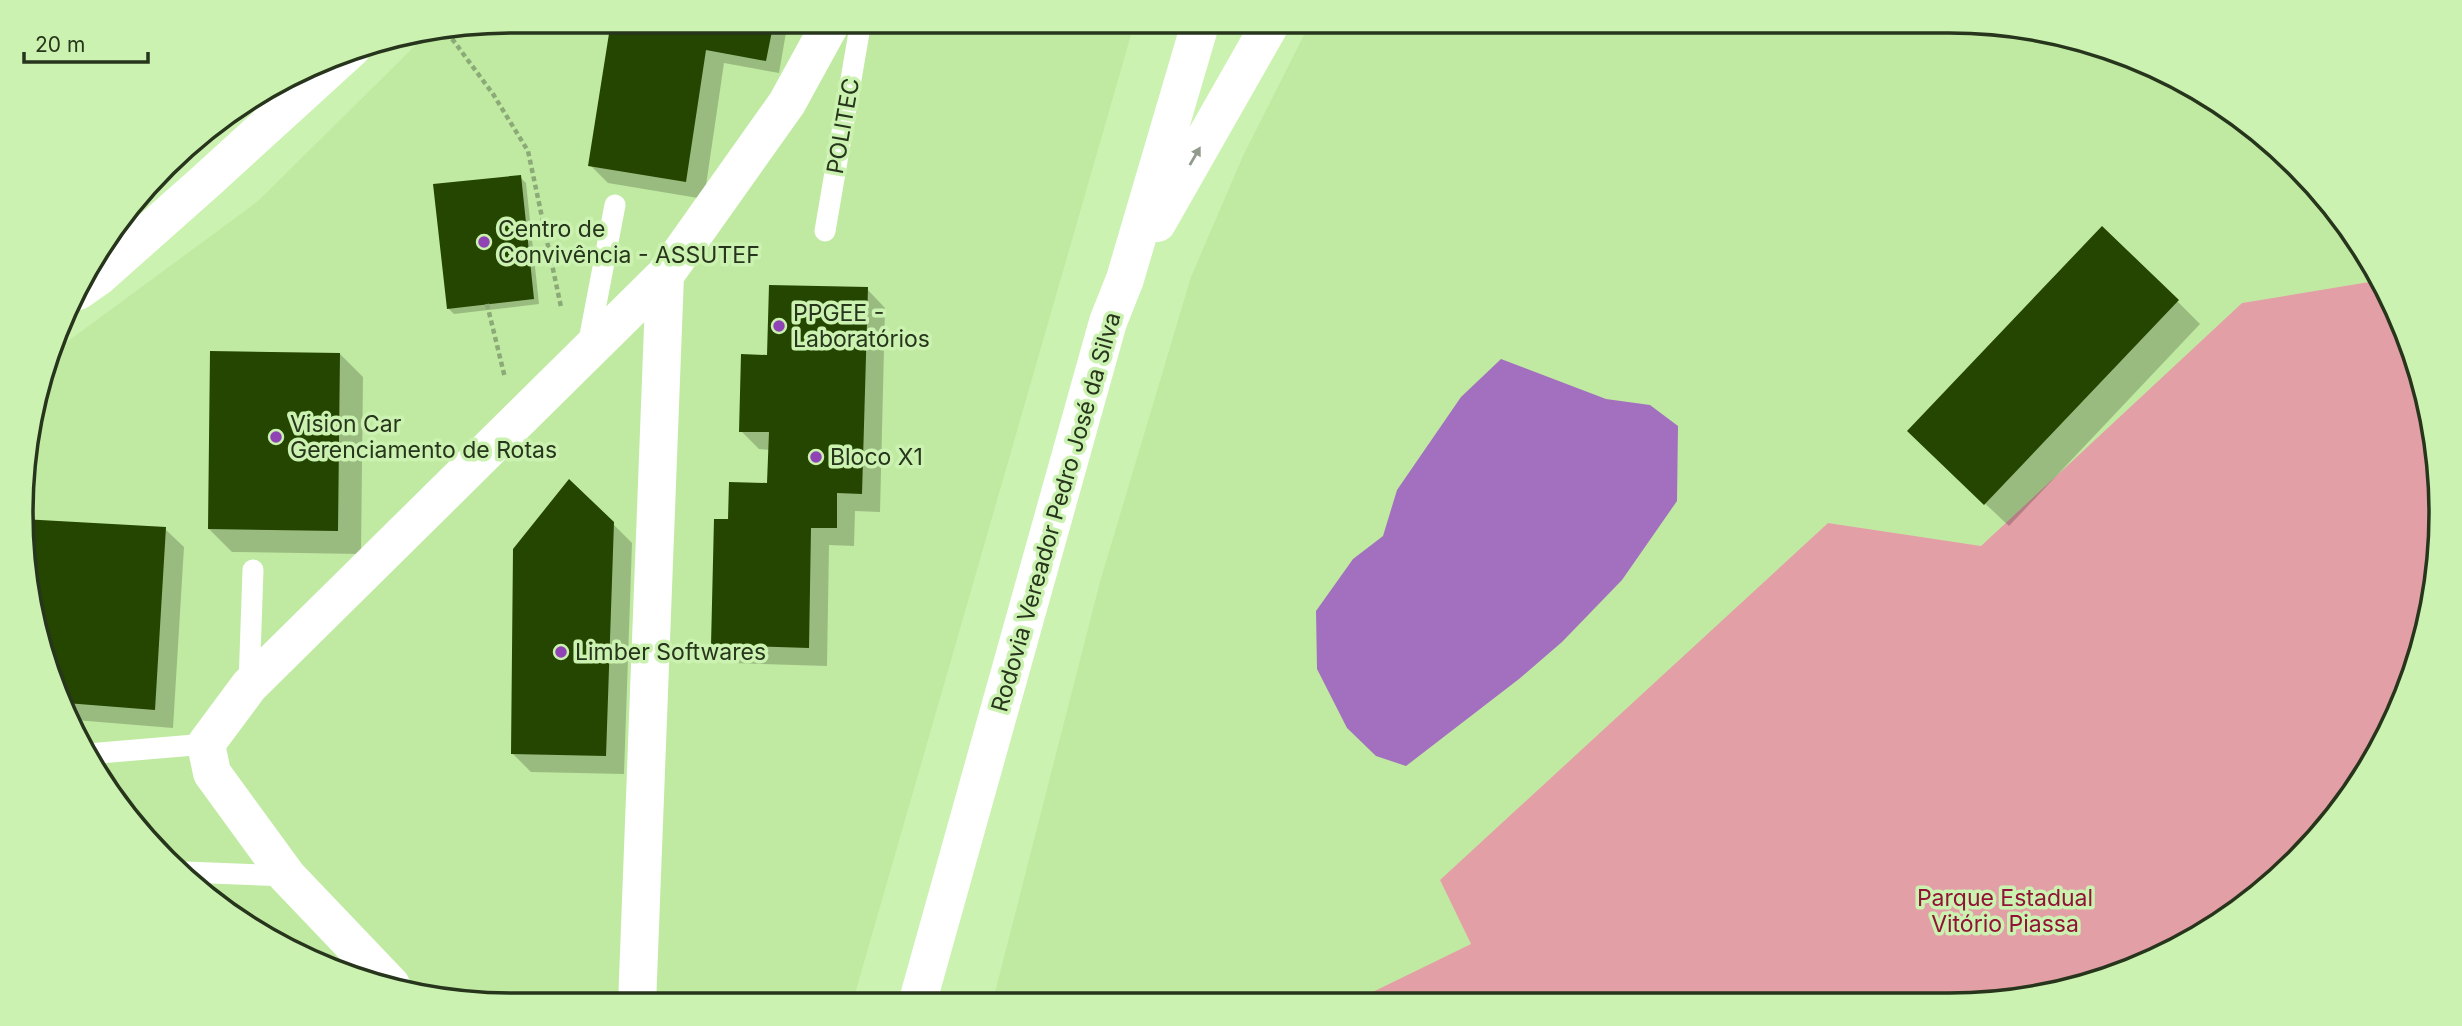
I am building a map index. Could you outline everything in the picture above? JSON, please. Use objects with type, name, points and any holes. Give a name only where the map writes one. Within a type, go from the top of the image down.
[{"type":"street","points":[[380,973],[287,876],[212,773],[206,744],[249,686],[665,275],[787,103],[825,33]]},
{"type":"street","name":"Rodovia Vereador Pedro José da Silva","points":[[920,993],[1108,322],[1125,279],[1197,33]]},
{"type":"street","points":[[1125,279],[1265,33]]},
{"type":"street","points":[[95,279],[327,71]]},
{"type":"street","points":[[637,993],[665,275]]},
{"type":"lane","name":"POLITEC","points":[[825,231],[859,33]]},
{"type":"lane","points":[[587,352],[615,205]]},
{"type":"lane","points":[[249,686],[253,570]]},
{"type":"lane","points":[[98,753],[206,744]]},
{"type":"lane","points":[[195,872],[287,876]]},
{"type":"path","points":[[451,37],[493,94],[528,151],[566,330],[587,352]]},
{"type":"path","points":[[487,304],[515,422]]},
{"type":"shaded area","points":[[513,33],[1132,33],[855,993],[513,993],[419,984],[329,956],[246,912],[197,874],[132,805],[98,753],[70,697],[42,607],[33,513],[42,419],[65,344],[257,202],[419,42]]},
{"type":"shaded area","points":[[1305,33],[1949,33],[2012,37],[2073,50],[2133,70],[2216,114],[2265,152],[2310,197],[2348,246],[2369,282],[2242,303],[1981,546],[1828,523],[1440,880],[1471,944],[1371,993],[995,993],[1100,582],[1191,277],[1243,156]]},
{"type":"shaded area","points":[[1501,359],[1606,399],[1650,405],[1678,426],[1677,501],[1622,580],[1562,642],[1519,679],[1406,766],[1376,756],[1347,728],[1317,669],[1316,611],[1353,559],[1383,536],[1397,490],[1461,397]]},
{"type":"green space","name":"Parque Estadual Vitório Piassa","points":[[2369,282],[2392,329],[2420,419],[2429,513],[2420,607],[2403,667],[2379,725],[2348,780],[2330,805],[2288,852],[2241,894],[2189,928],[2133,956],[2073,976],[2012,989],[1949,993],[1371,993],[1471,944],[1440,880],[1828,523],[1981,546],[2242,303]]},
{"type":"building","points":[[609,33],[772,33],[766,61],[706,50],[686,182],[588,166]]},
{"type":"building","name":"Centro de Convivência - ASSUTEF","points":[[521,175],[534,299],[447,309],[433,184]]},
{"type":"building","points":[[2102,226],[2179,300],[1984,505],[1907,431]]},
{"type":"building","name":"Bloco X1","points":[[769,285],[868,287],[862,494],[837,493],[837,528],[811,528],[809,648],[711,645],[714,519],[728,519],[729,482],[767,483],[769,432],[739,432],[741,354],[767,355]]},
{"type":"building","points":[[210,351],[340,353],[338,531],[208,529]]},
{"type":"building","name":"Limber Softwares","points":[[569,479],[614,522],[606,756],[511,754],[513,549]]},
{"type":"building","points":[[33,520],[166,527],[155,710],[73,704],[59,667],[42,607]]},
{"type":"place","name":"Centro de Convivência - ASSUTEF","points":[[484,242]]},
{"type":"place","name":"PPGEE - Laboratórios","points":[[779,326]]},
{"type":"place","name":"Vision Car Gerenciamento de Rotas","points":[[276,437]]},
{"type":"place","name":"Bloco X1","points":[[816,457]]},
{"type":"place","name":"Limber Softwares","points":[[561,652]]}]
